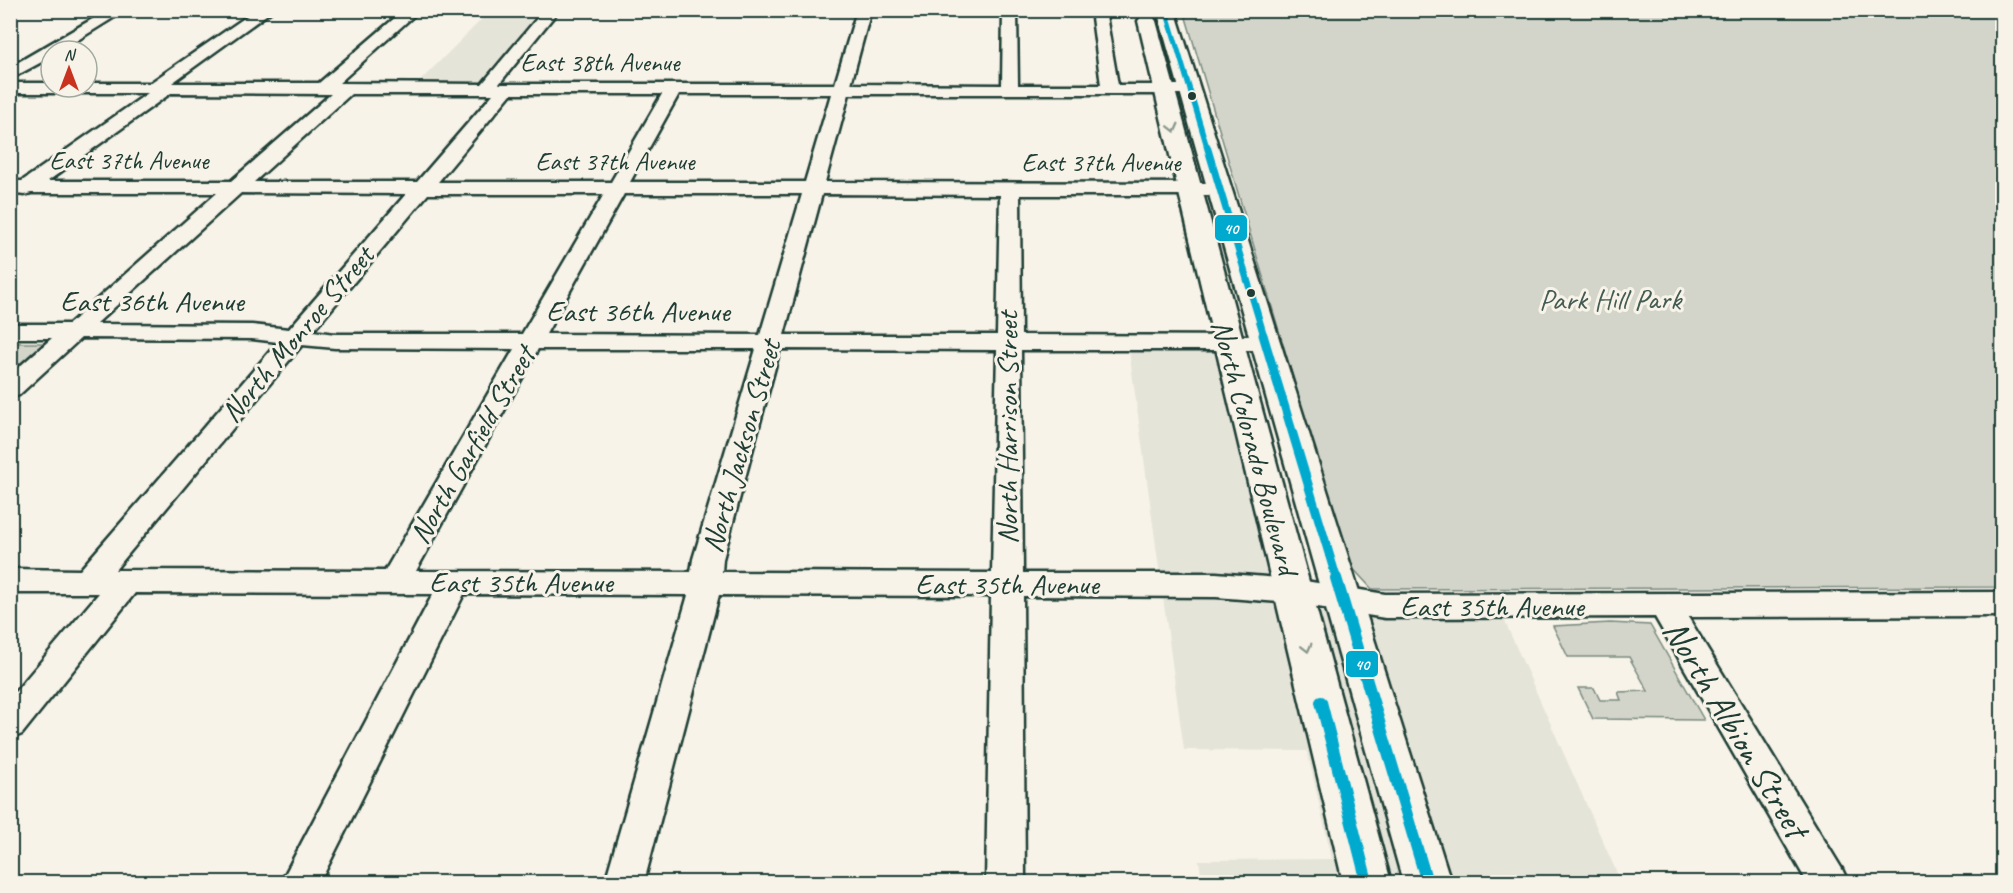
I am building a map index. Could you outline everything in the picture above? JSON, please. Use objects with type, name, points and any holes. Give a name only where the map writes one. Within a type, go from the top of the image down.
[{"type":"main road","name":"North Colorado Boulevard","points":[[1144,10],[1219,189],[1426,882]]},
{"type":"main road","name":"North Colorado Boulevard","points":[[1166,10],[1190,189],[1367,882]]},
{"type":"street","points":[[10,74],[119,10]]},
{"type":"street","points":[[16,191],[266,10]]},
{"type":"street","points":[[325,87],[413,10]]},
{"type":"street","name":"North Monroe Street","points":[[88,581],[422,188],[552,10]]},
{"type":"street","name":"North Jackson Street","points":[[624,882],[707,583],[708,559],[864,10]]},
{"type":"street","points":[[1010,90],[1011,10]]},
{"type":"street","points":[[1098,10],[1110,90]]},
{"type":"street","points":[[10,388],[346,87]]},
{"type":"street","name":"East 38th Avenue","points":[[10,88],[1177,90]]},
{"type":"street","name":"North Garfield Street","points":[[394,582],[674,88]]},
{"type":"street","name":"East 37th Avenue","points":[[16,191],[235,188],[1219,189]]},
{"type":"street","name":"North Harrison Street","points":[[1005,882],[1010,189]]},
{"type":"street","name":"East 36th Avenue","points":[[10,332],[252,332],[334,341],[1265,343]]},
{"type":"street","name":"East 35th Avenue","points":[[10,581],[1216,585],[1293,591],[1343,601],[1385,606],[2001,606]]},
{"type":"street","points":[[10,724],[127,581]]},
{"type":"street","name":"North Garfield Street","points":[[300,882],[455,582]]},
{"type":"street","name":"North Albion Street","points":[[1664,605],[1828,882]]},
{"type":"shaded area","points":[[490,11],[545,11],[481,83],[417,84]]},
{"type":"shaded area","points":[[1128,343],[1228,343],[1293,591],[1498,606],[1621,882],[1202,882],[1199,860],[1332,859],[1307,751],[1184,750]]},
{"type":"green space","name":"Park Hill Park","points":[[1184,11],[2002,11],[2002,587],[1372,589],[1348,563]]},
{"type":"green space","points":[[11,343],[45,343],[11,374]]},
{"type":"green space","points":[[1610,623],[1650,625],[1704,720],[1593,719],[1578,688],[1594,688],[1600,700],[1621,700],[1618,692],[1648,691],[1629,657],[1568,657],[1553,626]]},
{"type":"transit line","name":"40","points":[[1166,10],[1427,882]]},
{"type":"transit line","name":"40","points":[[1321,702],[1367,882]]}]
